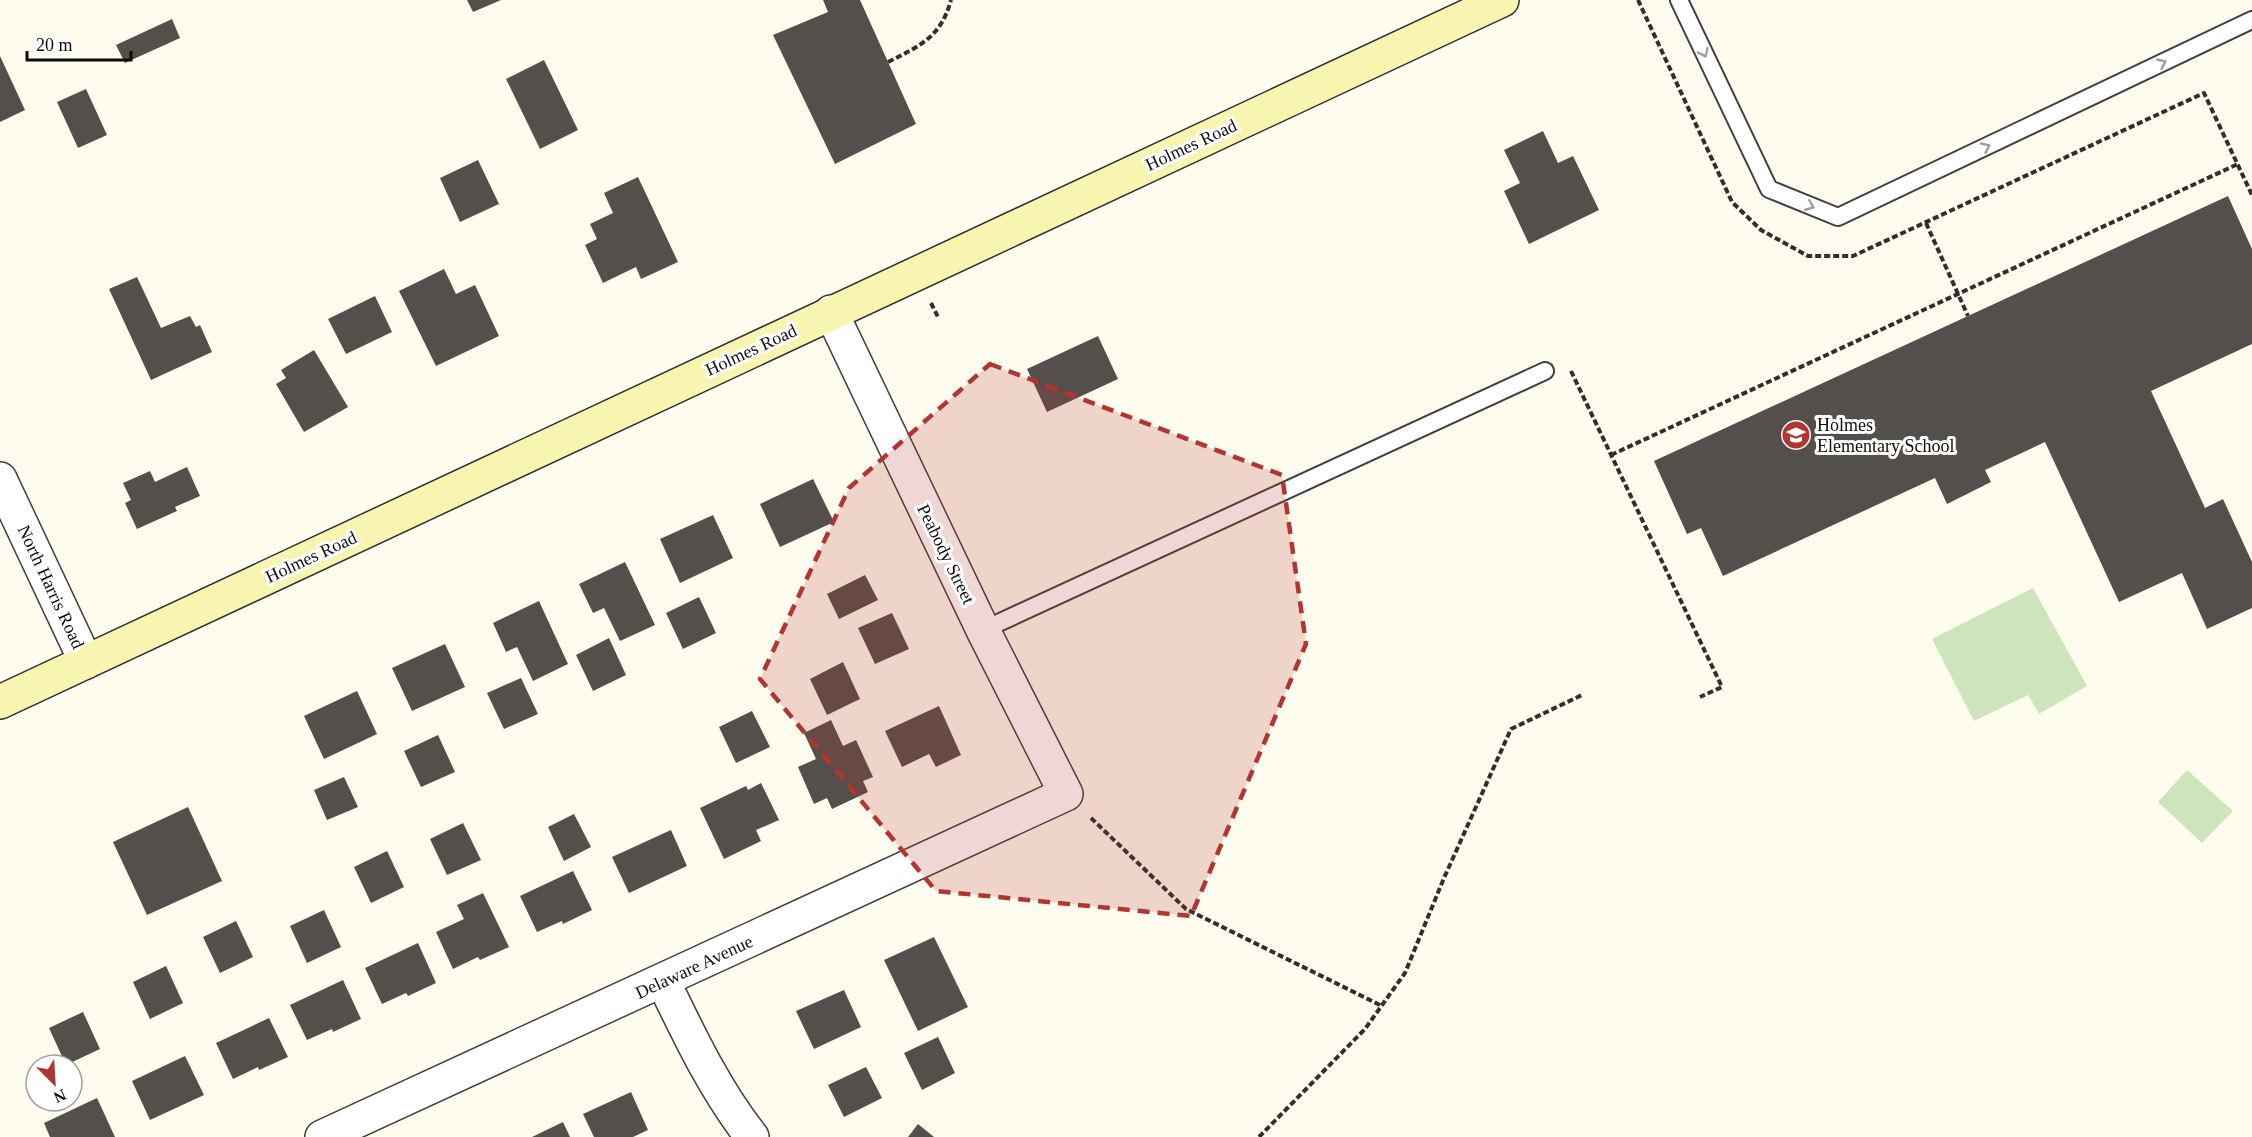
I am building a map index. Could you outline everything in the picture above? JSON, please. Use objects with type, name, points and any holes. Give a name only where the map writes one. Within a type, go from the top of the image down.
[{"type":"main road","name":"Holmes Road","points":[[0,702],[1502,0]]},
{"type":"street","name":"Peabody Street","points":[[831,312],[983,630],[1066,794]]},
{"type":"street","name":"North Harris Road","points":[[0,479],[86,662]]},
{"type":"street","name":"Delaware Avenue","points":[[322,1137],[1066,794]]},
{"type":"street","points":[[663,981],[681,1019],[733,1112],[752,1137]]},
{"type":"lane","points":[[1679,0],[1769,189],[1838,217],[2252,20]]},
{"type":"lane","points":[[983,630],[1545,370]]},
{"type":"path","points":[[888,62],[930,39],[946,17],[951,0]]},
{"type":"path","points":[[1611,455],[2238,164]]},
{"type":"path","points":[[1926,223],[1968,316]]},
{"type":"path","points":[[928,297],[939,319]]},
{"type":"path","points":[[1566,361],[1722,687],[1700,697]]},
{"type":"path","points":[[1258,1137],[1365,1029],[1405,973],[1444,878],[1511,729],[1582,695]]},
{"type":"path","points":[[1066,794],[1186,909],[1382,1006]]},
{"type":"highlighted area","points":[[990,364],[1282,475],[1306,644],[1191,916],[936,891],[760,679],[849,488]]},
{"type":"green space","points":[[2033,588],[2087,686],[2039,714],[2028,695],[1974,721],[1932,639]]},
{"type":"green space","points":[[2187,770],[2233,811],[2202,843],[2158,802]]},
{"type":"building","points":[[467,0],[501,0],[473,12]]},
{"type":"building","points":[[823,0],[860,0],[916,124],[835,164],[773,35],[828,12]]},
{"type":"building","points":[[172,19],[180,38],[125,63],[116,45]]},
{"type":"building","points":[[0,56],[25,110],[0,122]]},
{"type":"building","points":[[544,60],[578,130],[540,149],[506,79]]},
{"type":"building","points":[[86,89],[107,135],[78,148],[57,102]]},
{"type":"building","points":[[1543,131],[1558,163],[1573,156],[1599,210],[1529,244],[1504,191],[1520,183],[1504,150]]},
{"type":"building","points":[[478,160],[499,204],[460,222],[440,178]]},
{"type":"building","points":[[638,177],[678,262],[641,279],[636,267],[603,283],[585,245],[597,239],[590,224],[613,213],[604,193]]},
{"type":"building","points":[[2228,196],[2252,249],[2252,344],[2151,391],[2205,508],[2223,499],[2252,562],[2252,608],[2207,629],[2182,573],[2119,602],[2045,442],[1985,470],[1991,482],[1947,504],[1935,478],[1723,576],[1701,528],[1687,534],[1654,461]]},
{"type":"building","points":[[444,269],[456,294],[475,285],[499,336],[436,366],[399,291]]},
{"type":"building","points":[[137,277],[161,328],[190,316],[196,327],[200,325],[212,352],[151,380],[109,289]]},
{"type":"building","points":[[375,296],[392,332],[346,354],[328,319]]},
{"type":"building","points":[[1098,336],[1118,379],[1047,412],[1027,369]]},
{"type":"building","points":[[314,350],[348,407],[304,432],[276,384],[286,378],[281,370]]},
{"type":"building","points":[[187,467],[200,496],[175,507],[177,511],[137,529],[125,503],[131,500],[123,483],[150,471],[155,482]]},
{"type":"building","points":[[813,479],[834,522],[780,547],[760,504]]},
{"type":"building","points":[[713,515],[733,558],[680,583],[660,539]]},
{"type":"building","points":[[625,562],[655,625],[620,641],[604,608],[593,613],[579,584]]},
{"type":"building","points":[[865,575],[878,600],[839,619],[827,594]]},
{"type":"building","points":[[699,597],[716,633],[683,649],[666,613]]},
{"type":"building","points":[[539,601],[568,664],[533,681],[517,647],[506,652],[493,623]]},
{"type":"building","points":[[892,613],[909,649],[875,664],[858,628]]},
{"type":"building","points":[[609,638],[626,675],[593,691],[576,655]]},
{"type":"building","points":[[445,644],[465,687],[412,711],[392,668]]},
{"type":"building","points":[[843,662],[860,699],[827,715],[810,679]]},
{"type":"building","points":[[521,678],[538,714],[504,729],[487,693]]},
{"type":"building","points":[[357,691],[377,734],[324,759],[304,716]]},
{"type":"building","points":[[939,706],[961,755],[936,767],[929,754],[902,767],[885,731]]},
{"type":"building","points":[[752,711],[770,747],[736,763],[719,727]]},
{"type":"building","points":[[831,720],[843,746],[856,740],[873,777],[863,781],[868,792],[832,809],[827,798],[814,804],[798,767],[816,759],[804,733]]},
{"type":"building","points":[[438,735],[455,772],[421,787],[404,751]]},
{"type":"building","points":[[344,777],[358,807],[327,820],[314,790]]},
{"type":"building","points":[[761,783],[779,820],[756,830],[761,841],[724,859],[700,808],[746,786],[748,790]]},
{"type":"building","points":[[188,807],[222,881],[147,915],[113,842]]},
{"type":"building","points":[[574,814],[591,847],[564,861],[548,827]]},
{"type":"building","points":[[463,823],[481,860],[447,875],[430,839]]},
{"type":"building","points":[[671,830],[687,866],[629,893],[612,857]]},
{"type":"building","points":[[387,851],[404,887],[371,903],[354,867]]},
{"type":"building","points":[[573,871],[592,910],[563,924],[562,921],[537,932],[520,896]]},
{"type":"building","points":[[483,893],[509,947],[480,960],[478,957],[453,969],[436,932],[464,919],[457,905]]},
{"type":"building","points":[[324,910],[341,947],[307,963],[290,926]]},
{"type":"building","points":[[236,921],[253,957],[220,973],[203,937]]},
{"type":"building","points":[[934,937],[968,1007],[918,1031],[884,960]]},
{"type":"building","points":[[418,943],[436,983],[408,996],[406,993],[382,1004],[365,968]]},
{"type":"building","points":[[166,966],[183,1003],[150,1019],[133,982]]},
{"type":"building","points":[[343,980],[361,1019],[333,1032],[332,1029],[307,1040],[290,1005]]},
{"type":"building","points":[[844,990],[861,1027],[814,1049],[796,1011]]},
{"type":"building","points":[[83,1012],[100,1049],[84,1057],[84,1053],[60,1053],[49,1028]]},
{"type":"building","points":[[269,1018],[288,1057],[259,1070],[258,1067],[233,1079],[216,1043]]},
{"type":"building","points":[[938,1037],[955,1073],[922,1090],[904,1053]]},
{"type":"building","points":[[185,1056],[204,1095],[150,1120],[132,1081]]},
{"type":"building","points":[[866,1067],[882,1098],[844,1117],[828,1085]]},
{"type":"building","points":[[631,1092],[648,1130],[633,1137],[594,1137],[583,1114]]},
{"type":"building","points":[[97,1098],[115,1137],[50,1137],[44,1123],[65,1113],[84,1113],[84,1104]]},
{"type":"building","points":[[563,1122],[570,1137],[532,1137]]},
{"type":"building","points":[[918,1124],[934,1137],[908,1137]]},
{"type":"place","name":"Holmes Elementary School","points":[[1796,435]]}]
